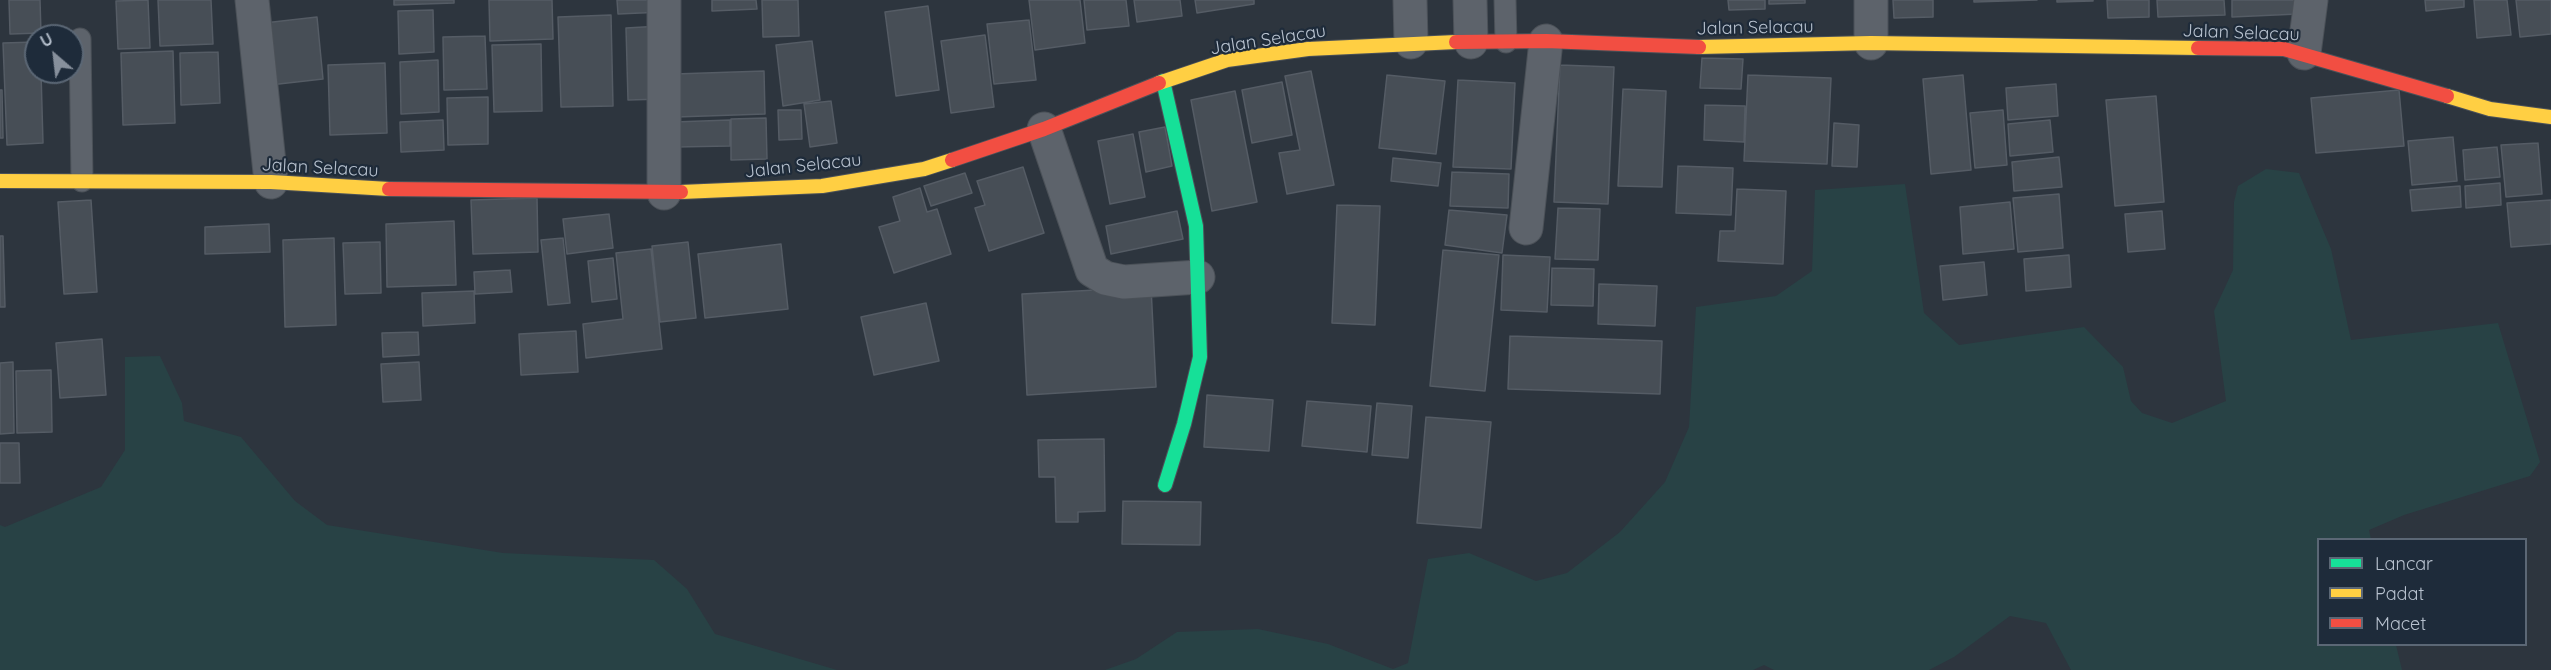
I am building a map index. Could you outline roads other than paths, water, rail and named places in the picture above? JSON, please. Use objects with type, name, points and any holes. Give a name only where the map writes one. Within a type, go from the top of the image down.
[{"type":"street","points":[[252,0],[271,183]]},
{"type":"street","points":[[664,0],[664,193]]},
{"type":"street","points":[[1410,0],[1411,42]]},
{"type":"street","points":[[1470,0],[1471,42]]},
{"type":"street","points":[[1871,0],[1871,43]]},
{"type":"street","points":[[2304,53],[2310,0]]},
{"type":"street","points":[[1526,228],[1546,41]]},
{"type":"street","name":"Jalan Selacau","points":[[0,181],[271,183],[384,189],[664,193],[822,186],[913,171],[1044,129],[1163,81],[1227,60],[1308,49],[1411,42],[1546,41],[1720,48],[1871,43],[2271,49],[2304,53],[2490,109],[2551,117]]},
{"type":"street","points":[[1163,81],[1196,226],[1200,357],[1184,424],[1165,485]]},
{"type":"street","points":[[1044,129],[1092,270],[1105,278],[1124,282],[1198,277]]},
{"type":"lane","points":[[1505,0],[1506,42]]},
{"type":"lane","points":[[81,84],[82,181]]}]
